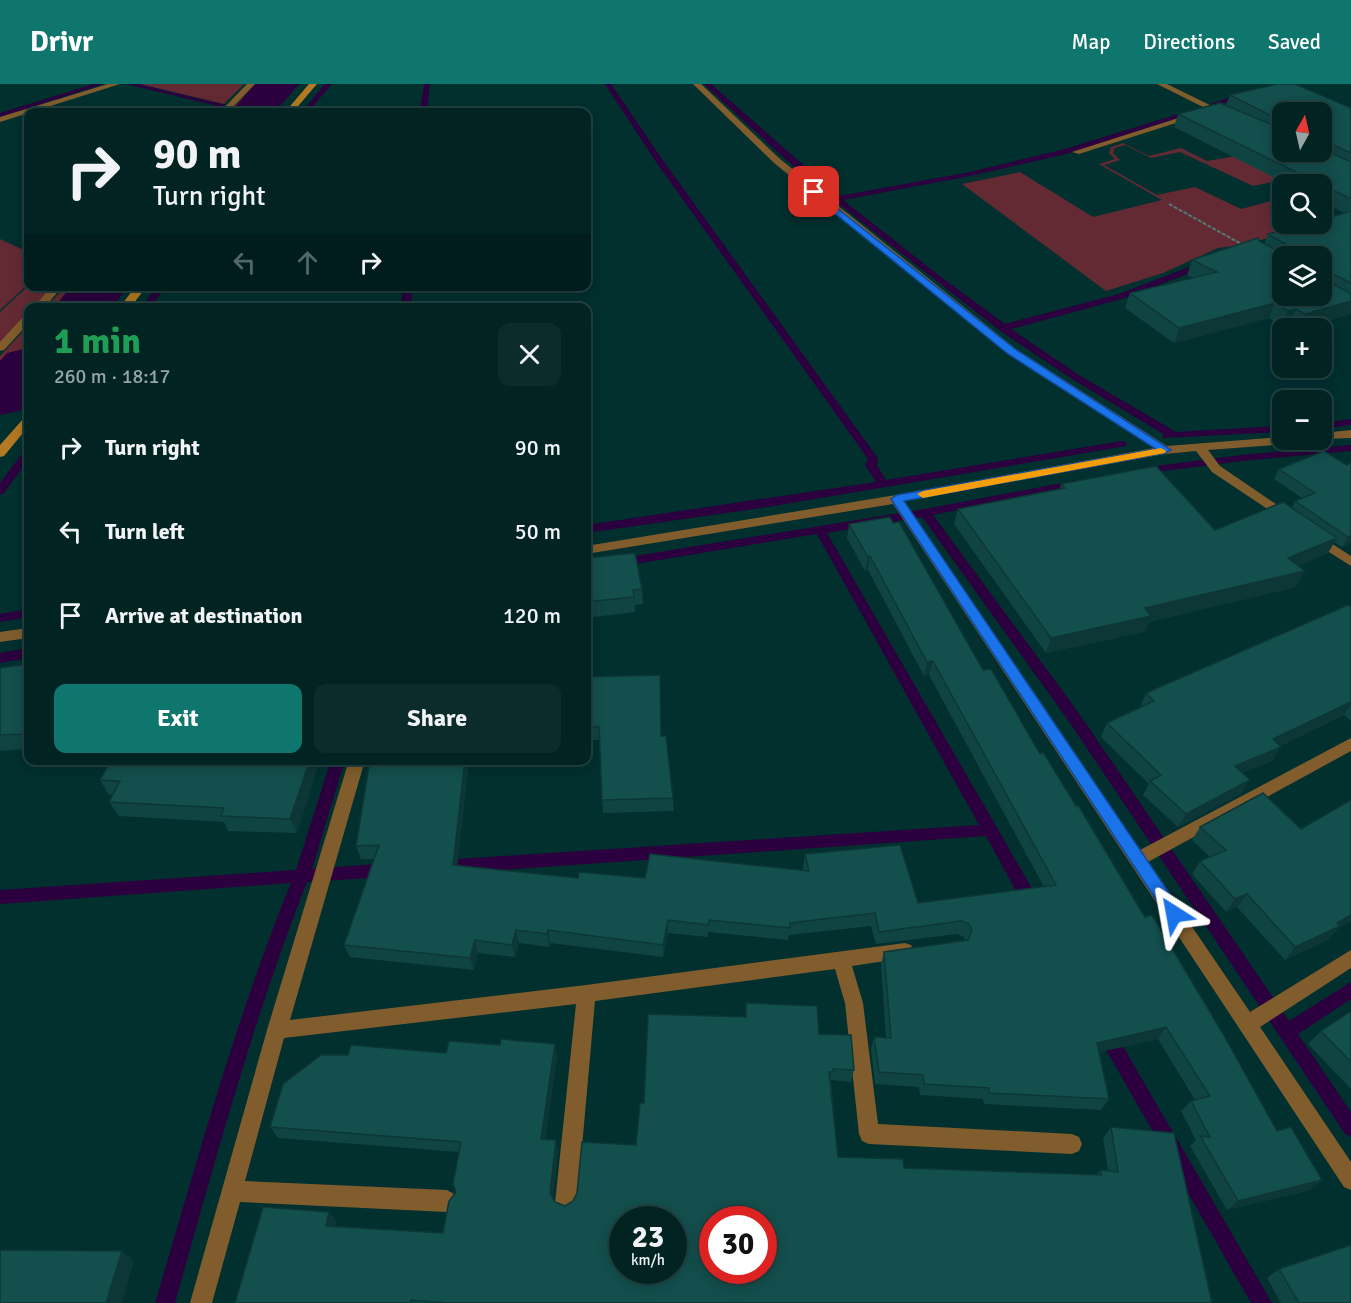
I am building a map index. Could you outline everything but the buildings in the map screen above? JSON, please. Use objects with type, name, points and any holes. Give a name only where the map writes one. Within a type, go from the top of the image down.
[{"type":"main road","points":[[292,108],[313,84]]},
{"type":"main road","points":[[128,303],[137,291]]},
{"type":"main road","points":[[0,453],[24,425]]},
{"type":"street","points":[[39,108],[116,84]]},
{"type":"street","points":[[228,108],[251,84]]},
{"type":"street","points":[[697,84],[814,192],[1012,351],[1165,450]]},
{"type":"street","points":[[1161,84],[1235,119]]},
{"type":"street","points":[[1076,152],[1216,110]]},
{"type":"street","points":[[0,120],[24,113]]},
{"type":"street","points":[[43,303],[53,291]]},
{"type":"street","points":[[0,348],[24,322]]},
{"type":"street","points":[[1332,435],[1351,434]]},
{"type":"street","points":[[591,549],[900,504],[1165,450],[1202,451],[1272,442]]},
{"type":"street","points":[[1202,451],[1216,469],[1351,561]]},
{"type":"street","points":[[900,504],[1143,856],[1253,1020],[1351,1180]]},
{"type":"street","points":[[0,637],[24,634]]},
{"type":"street","points":[[1143,856],[1351,744]]},
{"type":"street","points":[[201,1303],[277,1030],[356,765]]},
{"type":"street","points":[[277,1030],[586,994],[921,949]]},
{"type":"street","points":[[1253,1020],[1351,958]]},
{"type":"street","points":[[841,959],[854,1003],[869,1134],[1072,1144]]},
{"type":"street","points":[[566,1203],[586,994]]},
{"type":"street","points":[[232,1191],[447,1201]]},
{"type":"path","points":[[1169,204],[1247,247]]},
{"type":"shaded area","points":[[140,84],[244,84],[224,104]]},
{"type":"shaded area","points":[[256,84],[269,84],[246,108],[233,108]]},
{"type":"shaded area","points":[[1123,143],[1149,156],[1181,148],[1207,161],[1259,152],[1284,174],[1272,174],[1272,182],[1253,186],[1180,152],[1151,158],[1125,145],[1115,148],[1113,153],[1120,160],[1104,165],[1157,195],[1195,187],[1241,209],[1272,201],[1272,234],[1281,234],[1243,245],[1218,248],[1163,273],[1106,291],[962,184],[1020,172],[1093,217],[1162,200],[1099,164],[1115,159],[1109,153],[1111,147]]},
{"type":"shaded area","points":[[0,239],[24,250],[24,288],[0,310]]},
{"type":"shaded area","points":[[24,290],[50,291],[38,303],[24,303],[24,317],[0,343],[0,312]]},
{"type":"shaded area","points":[[61,291],[83,291],[71,303],[50,303]]},
{"type":"shaded area","points":[[24,330],[24,352],[0,378],[0,356]]},
{"type":"waterway","points":[[0,115],[101,84]]},
{"type":"waterway","points":[[129,84],[222,105]]},
{"type":"waterway","points":[[256,108],[278,84]]},
{"type":"waterway","points":[[308,108],[329,84]]},
{"type":"waterway","points":[[424,108],[427,84]]},
{"type":"waterway","points":[[608,84],[659,160],[873,459],[871,465],[883,484]]},
{"type":"waterway","points":[[707,84],[786,156],[888,240],[1003,328]]},
{"type":"waterway","points":[[1214,104],[1243,95]]},
{"type":"waterway","points":[[839,198],[970,174],[1067,151],[1195,110]]},
{"type":"waterway","points":[[1003,328],[1122,296],[1205,264]]},
{"type":"waterway","points":[[86,303],[97,291]]},
{"type":"waterway","points":[[149,303],[158,291]]},
{"type":"waterway","points":[[406,303],[408,291]]},
{"type":"waterway","points":[[1003,328],[1125,408],[1174,436]]},
{"type":"waterway","points":[[0,397],[24,370]]},
{"type":"waterway","points":[[0,386],[10,386]]},
{"type":"waterway","points":[[1332,425],[1351,422]]},
{"type":"waterway","points":[[1174,436],[1272,430]]},
{"type":"waterway","points":[[1167,436],[1174,436]]},
{"type":"waterway","points":[[883,484],[1122,444]]},
{"type":"waterway","points":[[1141,471],[1241,458],[1351,448]]},
{"type":"waterway","points":[[0,491],[24,458]]},
{"type":"waterway","points":[[925,513],[1078,483]]},
{"type":"waterway","points":[[591,528],[883,484]]},
{"type":"waterway","points":[[820,530],[925,513]]},
{"type":"waterway","points":[[925,513],[1073,716],[1286,1032]]},
{"type":"waterway","points":[[591,567],[820,530]]},
{"type":"waterway","points":[[820,530],[1032,904]]},
{"type":"waterway","points":[[0,618],[24,614]]},
{"type":"waterway","points":[[0,658],[24,654]]},
{"type":"waterway","points":[[301,876],[337,765]]},
{"type":"waterway","points":[[442,867],[990,830]]},
{"type":"waterway","points":[[301,876],[387,870]]},
{"type":"waterway","points":[[0,897],[301,876]]},
{"type":"waterway","points":[[165,1303],[244,1031],[271,952],[301,876]]},
{"type":"waterway","points":[[1286,1032],[1351,990]]},
{"type":"waterway","points":[[1286,1032],[1351,1128]]},
{"type":"waterway","points":[[1107,1035],[1262,1303]]},
{"type":"slow traffic","points":[[923,494],[1161,451]]},
{"type":"route","points":[[814,192],[1012,351],[1165,450],[897,499],[1174,914]]}]
